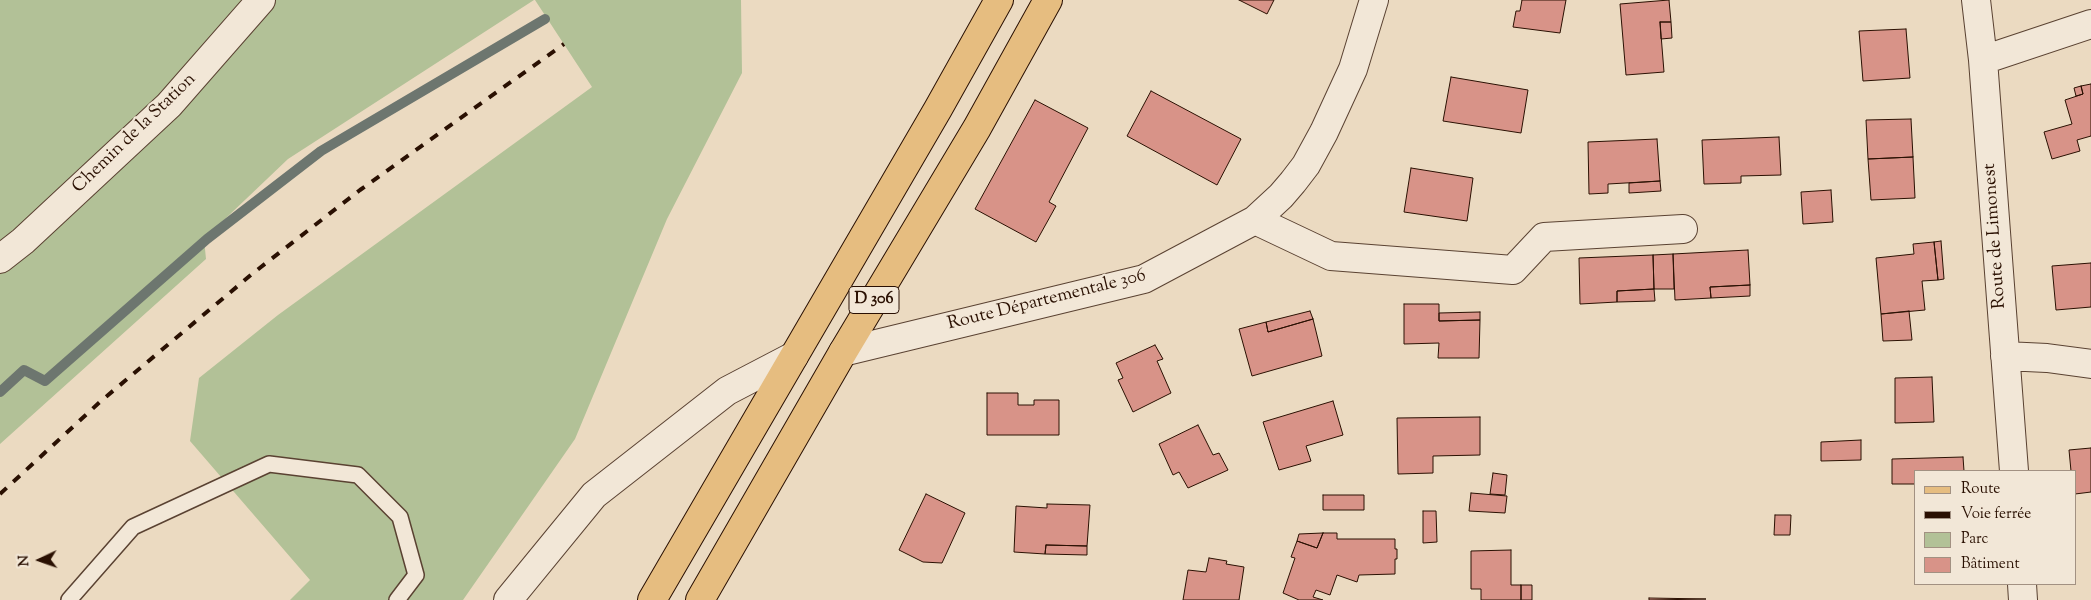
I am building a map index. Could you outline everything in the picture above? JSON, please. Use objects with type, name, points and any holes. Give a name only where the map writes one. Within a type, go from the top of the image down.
[{"type":"main road","name":"D 306","points":[[652,600],[938,109],[999,0]]},
{"type":"main road","name":"D 306","points":[[700,600],[843,352],[977,128],[1048,0]]},
{"type":"street","name":"Chemin de la Station","points":[[0,259],[23,241],[169,105],[261,0]]},
{"type":"street","name":"Route Départementale 306","points":[[843,352],[1144,279],[1254,220],[1281,196],[1306,165],[1324,132],[1353,69],[1374,0]]},
{"type":"street","name":"Route de Limonest","points":[[1976,0],[1983,60],[2014,470]]},
{"type":"street","points":[[1983,60],[2091,24]]},
{"type":"street","points":[[1254,220],[1331,256],[1512,270],[1544,237],[1684,229]]},
{"type":"street","points":[[508,600],[594,495],[727,391],[794,356]]},
{"type":"street","points":[[2005,356],[2046,358],[2091,364]]},
{"type":"street","points":[[2022,585],[2023,600]]},
{"type":"lane","points":[[69,600],[133,527],[269,464],[358,475],[400,516],[416,575],[397,600]]},
{"type":"green space","points":[[0,0],[534,0],[288,159],[204,239],[206,259],[0,444]]},
{"type":"green space","points":[[535,0],[741,0],[742,73],[667,219],[575,439],[463,600],[290,600],[310,580],[190,441],[199,378],[278,315],[592,87]]},
{"type":"building","points":[[1239,0],[1274,0],[1267,14]]},
{"type":"building","points":[[1522,0],[1566,0],[1560,33],[1513,27],[1516,11],[1520,11]]},
{"type":"building","points":[[1669,0],[1671,22],[1660,22],[1664,72],[1626,75],[1620,4]]},
{"type":"building","points":[[1660,22],[1671,22],[1672,38],[1661,39]]},
{"type":"building","points":[[1906,29],[1910,78],[1863,81],[1859,31]]},
{"type":"building","points":[[1451,77],[1528,90],[1521,133],[1443,121]]},
{"type":"building","points":[[2091,84],[2091,136],[2077,140],[2080,151],[2052,159],[2044,132],[2072,124],[2065,100],[2083,94],[2081,86]]},
{"type":"building","points":[[2081,86],[2083,94],[2076,96],[2074,88]]},
{"type":"building","points":[[1151,91],[1241,139],[1217,185],[1127,136]]},
{"type":"building","points":[[1035,100],[1088,128],[1049,202],[1056,206],[1036,242],[975,209]]},
{"type":"building","points":[[1911,119],[1913,157],[1868,159],[1866,120]]},
{"type":"building","points":[[1779,137],[1781,175],[1741,176],[1741,183],[1704,184],[1702,140]]},
{"type":"building","points":[[1657,139],[1660,181],[1608,184],[1608,193],[1589,194],[1588,142]]},
{"type":"building","points":[[1913,157],[1915,198],[1871,200],[1868,159]]},
{"type":"building","points":[[1411,168],[1473,178],[1467,221],[1404,212]]},
{"type":"building","points":[[1660,181],[1661,191],[1629,193],[1629,183]]},
{"type":"building","points":[[1831,190],[1833,222],[1803,224],[1801,192]]},
{"type":"building","points":[[1941,241],[1944,279],[1938,280],[1934,242]]},
{"type":"building","points":[[1934,242],[1938,280],[1922,281],[1925,310],[1881,314],[1876,258],[1914,254],[1913,244]]},
{"type":"building","points":[[1748,250],[1750,285],[1710,287],[1711,298],[1675,300],[1673,254]]},
{"type":"building","points":[[1673,254],[1674,289],[1654,289],[1653,255]]},
{"type":"building","points":[[1653,255],[1654,289],[1617,291],[1617,302],[1580,304],[1579,258]]},
{"type":"building","points":[[2091,263],[2091,307],[2056,310],[2052,266]]},
{"type":"building","points":[[1750,285],[1750,296],[1711,298],[1710,287]]},
{"type":"building","points":[[1654,289],[1655,301],[1617,302],[1617,291]]},
{"type":"building","points":[[1404,304],[1439,304],[1439,321],[1480,320],[1479,358],[1438,358],[1439,343],[1404,344]]},
{"type":"building","points":[[1310,311],[1313,319],[1268,332],[1266,322]]},
{"type":"building","points":[[1909,311],[1912,340],[1883,341],[1881,314]]},
{"type":"building","points":[[1480,312],[1480,320],[1439,321],[1439,313]]},
{"type":"building","points":[[1313,319],[1322,356],[1252,376],[1239,329],[1266,322],[1268,332]]},
{"type":"building","points":[[1155,345],[1163,359],[1157,361],[1171,393],[1133,412],[1118,380],[1123,378],[1116,363]]},
{"type":"building","points":[[1932,377],[1934,422],[1895,423],[1895,378]]},
{"type":"building","points":[[987,393],[1018,393],[1018,405],[1034,405],[1034,400],[1059,400],[1059,435],[987,435]]},
{"type":"building","points":[[1333,401],[1343,435],[1306,446],[1311,461],[1279,470],[1263,422]]},
{"type":"building","points":[[1480,417],[1480,455],[1433,456],[1433,473],[1398,474],[1397,418]]},
{"type":"building","points":[[1198,425],[1213,455],[1219,453],[1228,470],[1188,488],[1179,472],[1173,475],[1159,444]]},
{"type":"building","points":[[1861,440],[1861,460],[1821,461],[1821,442]]},
{"type":"building","points":[[2091,448],[2091,492],[2076,494],[2076,470],[2071,470],[2069,450]]},
{"type":"building","points":[[1963,457],[1964,470],[1914,470],[1914,484],[1892,484],[1892,459]]},
{"type":"building","points":[[1493,473],[1507,475],[1505,495],[1490,494]]},
{"type":"building","points":[[1471,493],[1507,496],[1505,513],[1469,511]]},
{"type":"building","points":[[926,494],[965,513],[942,563],[923,562],[899,550]]},
{"type":"building","points":[[1323,495],[1364,495],[1364,510],[1323,510]]},
{"type":"building","points":[[1047,504],[1090,505],[1087,546],[1046,545],[1045,554],[1014,552],[1016,506],[1047,508]]},
{"type":"building","points":[[1423,511],[1436,511],[1437,542],[1423,543]]},
{"type":"building","points":[[1775,515],[1791,515],[1790,535],[1774,535]]},
{"type":"building","points":[[1323,533],[1337,533],[1337,539],[1395,539],[1397,559],[1395,559],[1395,574],[1359,575],[1357,582],[1337,575],[1330,595],[1316,590],[1313,597],[1323,600],[1299,600],[1283,593],[1295,558],[1291,557],[1297,541],[1317,548]]},
{"type":"building","points":[[1323,533],[1317,548],[1297,541],[1299,534]]},
{"type":"building","points":[[1046,545],[1087,546],[1087,555],[1045,554]]},
{"type":"building","points":[[1511,550],[1511,585],[1521,585],[1521,600],[1481,600],[1481,589],[1471,589],[1471,551]]},
{"type":"building","points":[[1209,558],[1227,561],[1226,564],[1244,567],[1239,600],[1183,600],[1188,570],[1206,572]]},
{"type":"building","points":[[1521,585],[1532,585],[1532,600],[1521,600]]},
{"type":"building","points":[[1649,598],[1706,599],[1649,600]]},
{"type":"waterway","points":[[0,392],[24,370],[45,381],[207,239],[321,151],[545,19]]},
{"type":"railway","points":[[0,494],[101,401],[252,274],[360,190],[564,44]]}]
